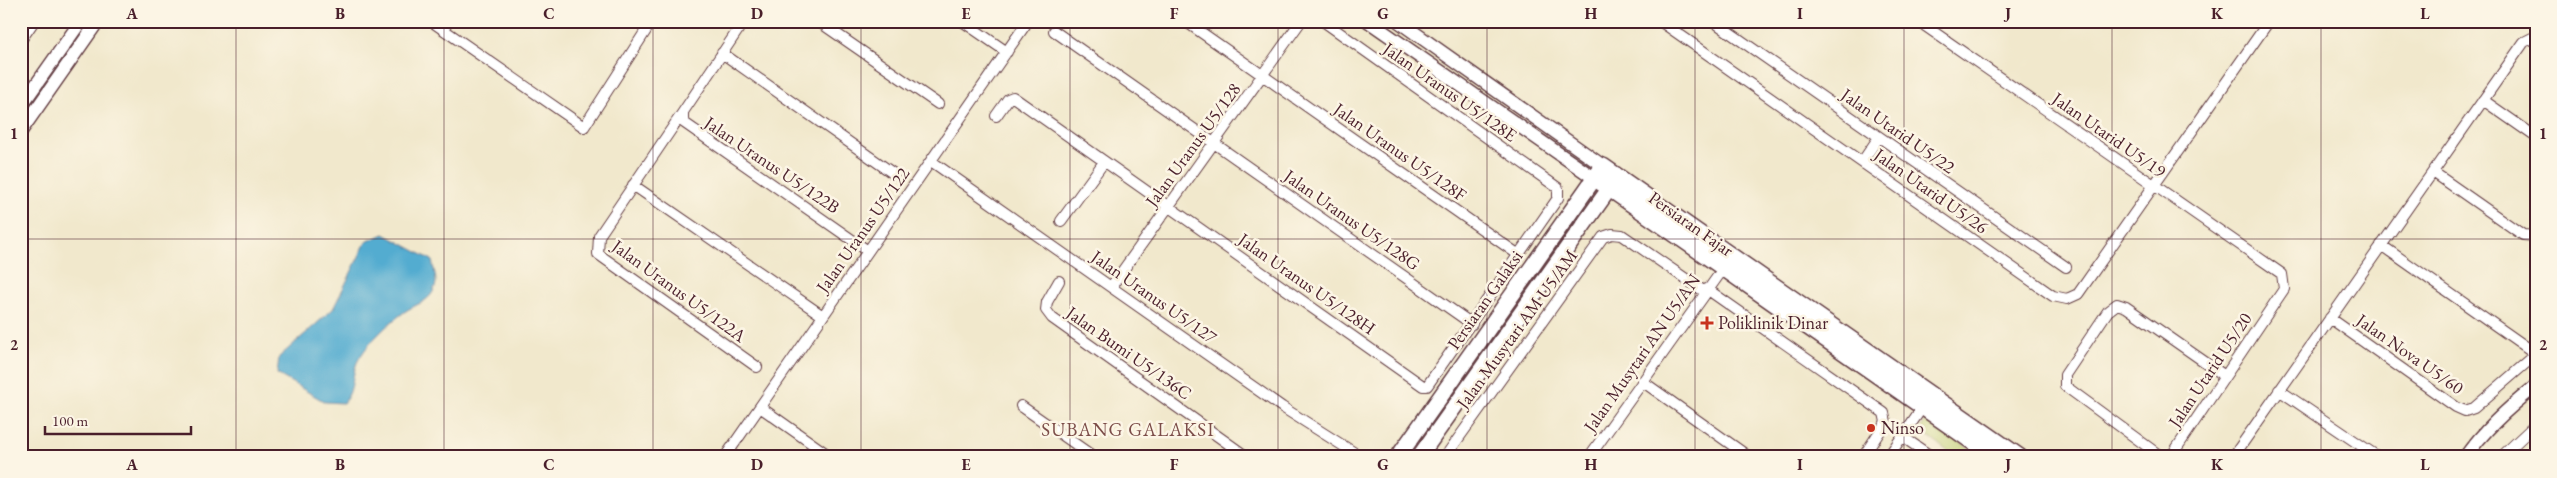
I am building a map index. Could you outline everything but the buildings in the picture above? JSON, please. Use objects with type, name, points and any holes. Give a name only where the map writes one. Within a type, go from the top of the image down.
[{"type":"main road","name":"Persiaran Galaksi","points":[[1398,457],[1603,166]]},
{"type":"main road","name":"Persiaran Fajar","points":[[1603,166],[1613,183],[1723,269],[1927,401],[2020,457]]},
{"type":"main road","name":"Persiaran Fajar","points":[[1594,178],[1613,183],[1927,401],[1994,457]]},
{"type":"main road","name":"Persiaran Galaksi","points":[[1419,457],[1613,183]]},
{"type":"street","points":[[21,40],[34,21]]},
{"type":"street","points":[[21,106],[81,21]]},
{"type":"street","points":[[21,131],[98,21]]},
{"type":"street","points":[[431,21],[584,127],[652,21]]},
{"type":"street","name":"Jalan Uranus U5/122A","points":[[744,21],[683,117],[633,185],[599,236],[598,254],[757,367]]},
{"type":"street","points":[[818,21],[938,104]]},
{"type":"street","points":[[962,21],[1007,52]]},
{"type":"street","name":"Jalan Uranus U5/122","points":[[725,457],[1028,21]]},
{"type":"street","name":"Jalan Uranus U5/128F","points":[[1185,21],[1519,255]]},
{"type":"street","name":"Jalan Uranus U5/128","points":[[1111,287],[1301,21]]},
{"type":"street","name":"Jalan Uranus U5/128E","points":[[1323,21],[1558,188],[1558,198],[1519,255]]},
{"type":"street","name":"Persiaran Fajar","points":[[1368,21],[1594,178]]},
{"type":"street","points":[[1374,21],[1405,47]]},
{"type":"street","name":"Persiaran Fajar","points":[[1398,21],[1603,166]]},
{"type":"street","name":"Jalan Utarid U5/26","points":[[1660,21],[2053,296],[2067,299],[2078,294],[2269,21]]},
{"type":"street","name":"Jalan Utarid U5/22","points":[[1712,21],[2066,267]]},
{"type":"street","name":"Jalan Utarid U5/19","points":[[1918,21],[2282,274]]},
{"type":"street","name":"Jalan Uranus U5/128G","points":[[1054,31],[1472,324]]},
{"type":"street","points":[[2233,457],[2524,42],[2536,36]]},
{"type":"street","points":[[722,53],[894,174]]},
{"type":"street","name":"Jalan Uranus U5/128H","points":[[996,116],[1008,98],[1013,97],[1423,386],[1427,386],[1472,324]]},
{"type":"street","points":[[2483,100],[2536,136]]},
{"type":"street","name":"Jalan Uranus U5/122B","points":[[683,117],[868,251]]},
{"type":"street","points":[[1862,162],[1879,137]]},
{"type":"street","name":"Jalan Uranus U5/127","points":[[931,161],[1282,407],[1361,457]]},
{"type":"street","points":[[1062,221],[1104,162]]},
{"type":"street","points":[[2433,172],[2523,235],[2536,236]]},
{"type":"street","points":[[633,185],[823,316]]},
{"type":"street","name":"Jalan Musytari AM U5/AM","points":[[1445,457],[1603,237],[1612,234],[1622,235],[1706,290]]},
{"type":"street","name":"Jalan Nova U5/60","points":[[2330,318],[2456,407],[2465,411],[2474,408],[2533,357],[2532,351],[2381,245]]},
{"type":"street","points":[[1472,324],[1519,255]]},
{"type":"street","name":"Jalan Musytari AN U5/AN","points":[[1588,457],[1706,290],[1723,269]]},
{"type":"street","name":"Jalan Utarid U5/20","points":[[2225,376],[2126,307],[2117,304],[2108,310],[2065,375],[2065,386],[2160,455],[2172,455],[2284,289],[2282,274]]},
{"type":"street","name":"Jalan Bumi U5/136C","points":[[1059,281],[1047,302],[1046,310],[1052,318],[1247,457]]},
{"type":"street","points":[[1706,290],[1884,412],[1886,422],[1863,457]]},
{"type":"street","points":[[1642,381],[1749,457]]},
{"type":"street","points":[[2465,457],[2480,437],[2508,408],[2536,386]]},
{"type":"street","points":[[2279,390],[2378,457]]},
{"type":"street","points":[[1888,457],[1927,401]]},
{"type":"street","points":[[1021,406],[1094,457]]},
{"type":"street","points":[[760,407],[832,457]]},
{"type":"street","points":[[2501,457],[2536,424]]},
{"type":"street","points":[[1903,437],[1932,457]]},
{"type":"green space","points":[[1927,419],[1982,457],[1956,457],[1923,433],[1918,439],[1915,436]]},
{"type":"water","points":[[384,234],[432,260],[436,277],[435,287],[426,300],[397,318],[369,345],[357,363],[350,392],[343,403],[325,402],[277,374],[279,357],[333,309],[366,242]]},
{"type":"place","name":"Poliklinik Dinar","points":[[1707,323]]},
{"type":"place","name":"Ninso","points":[[1871,428]]},
{"type":"district","name":"SUBANG GALAKSI","points":[[1128,429]]}]
